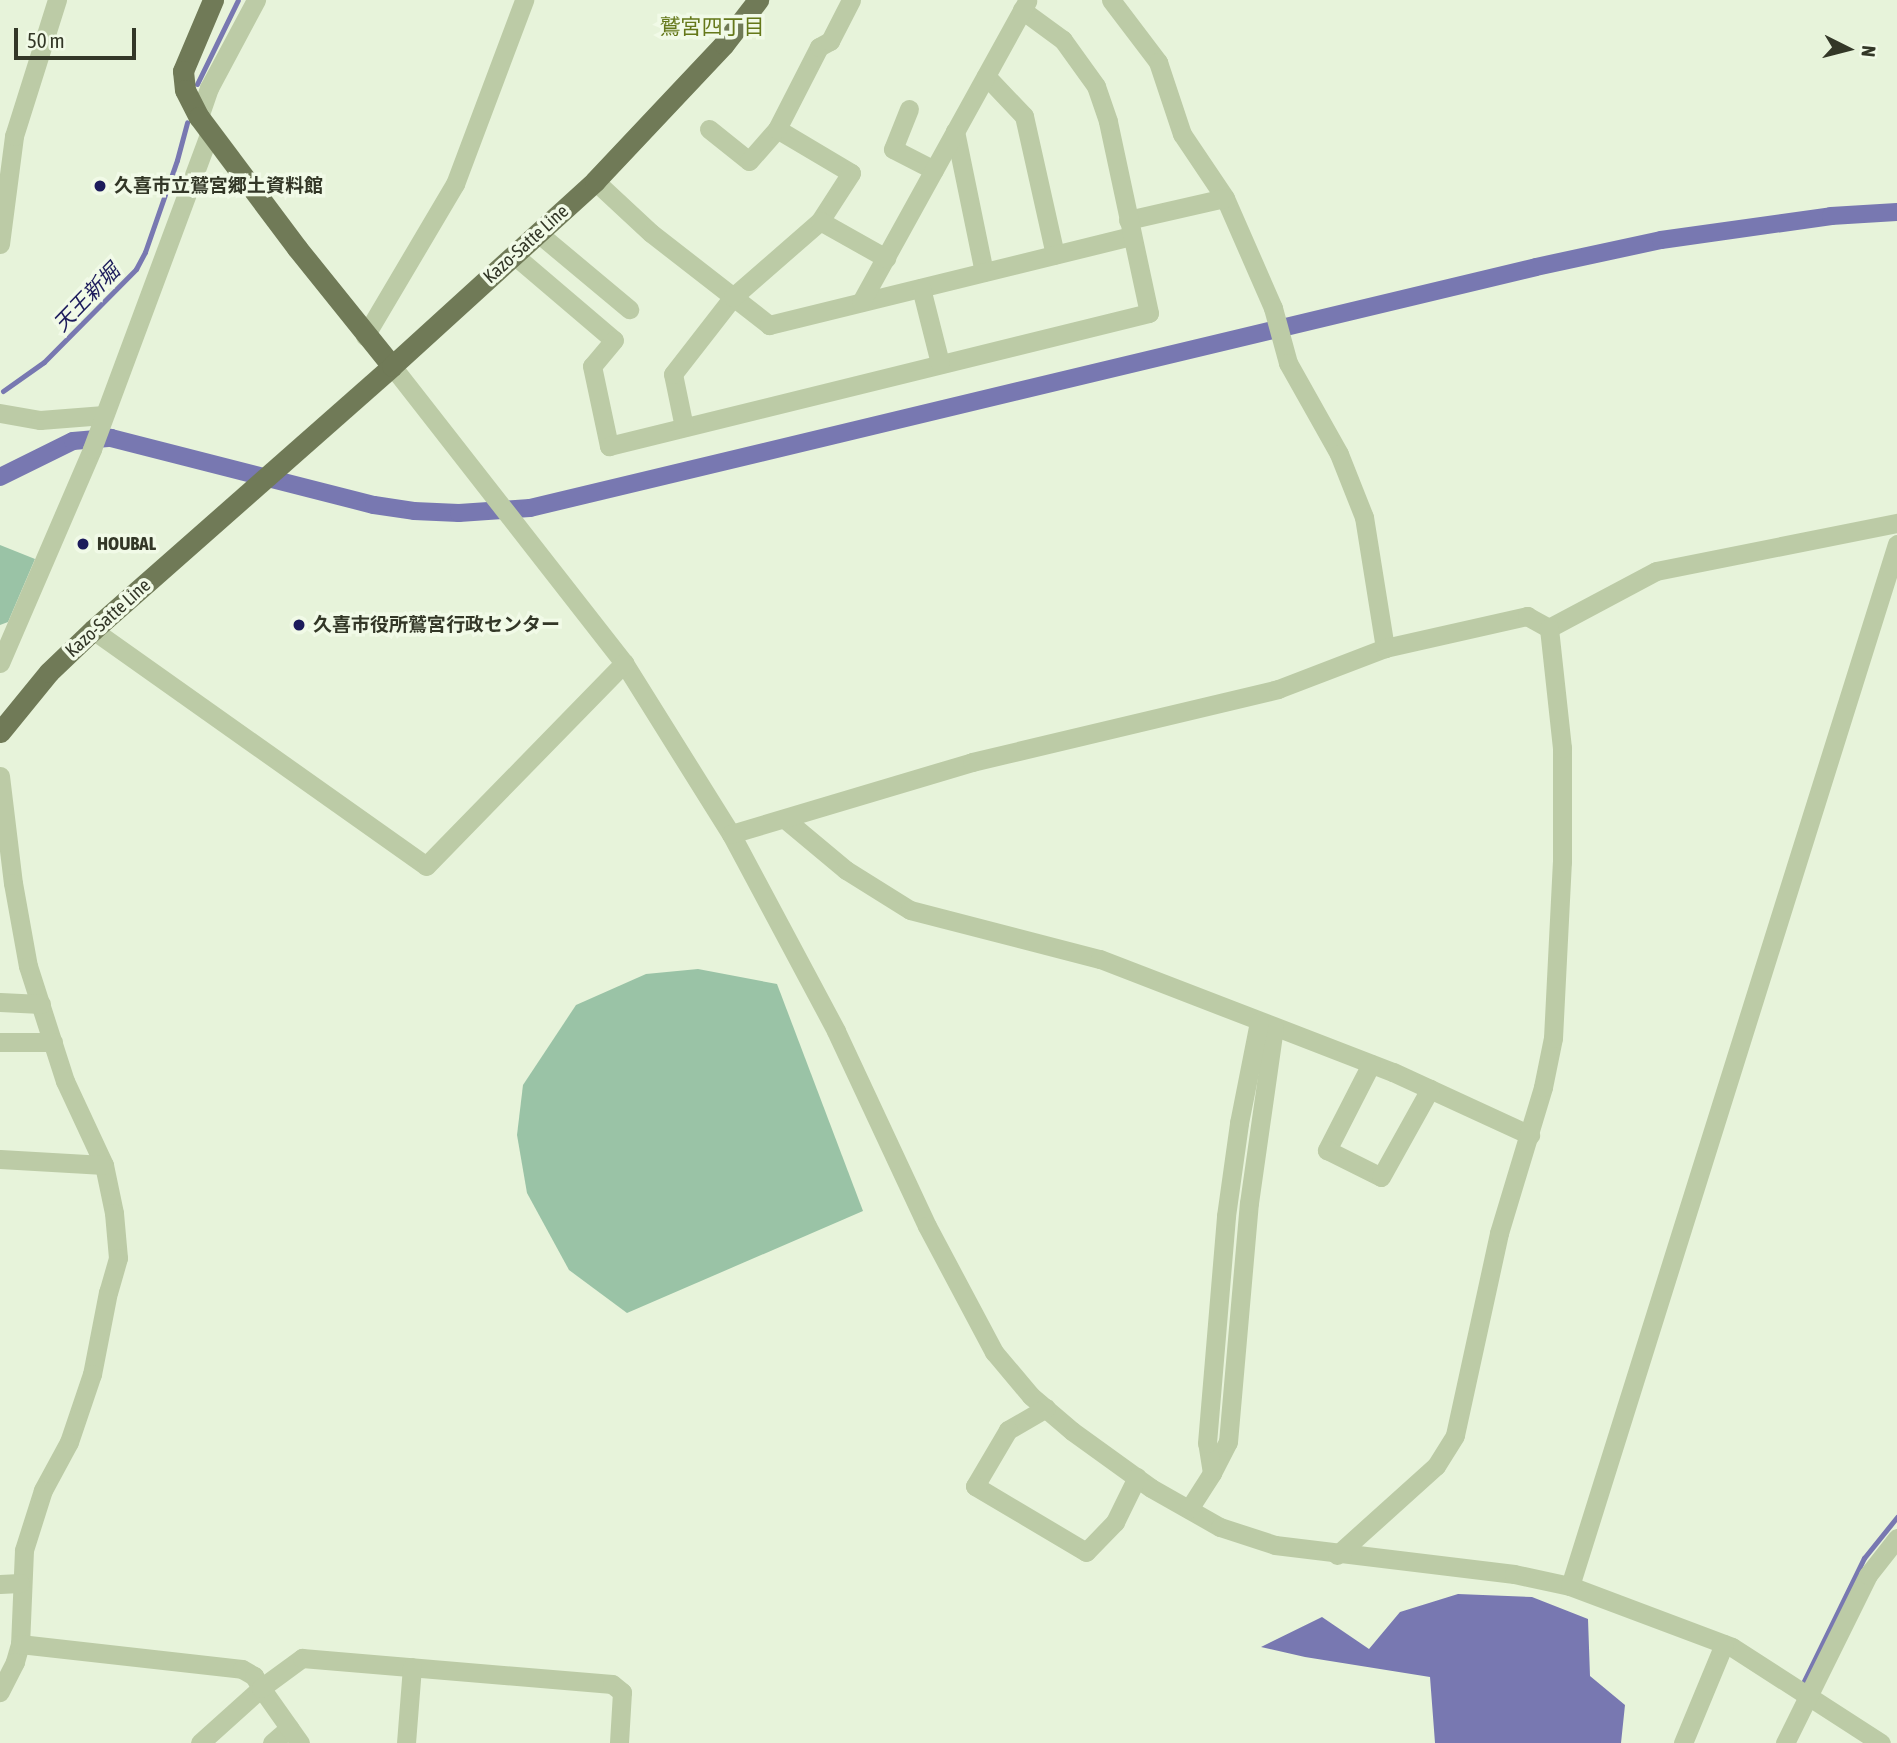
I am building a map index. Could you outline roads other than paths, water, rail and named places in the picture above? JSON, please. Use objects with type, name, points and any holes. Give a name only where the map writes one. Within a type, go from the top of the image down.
[{"type":"main road","points":[[213,0],[183,71],[182,83],[205,125],[365,336],[392,366]]},
{"type":"main road","name":"Kazo-Satte Line","points":[[0,732],[49,672],[93,630],[392,366],[595,181],[723,44],[758,0]]},
{"type":"street","points":[[0,244],[7,136],[57,0]]},
{"type":"street","points":[[0,663],[4,644],[92,449],[205,125],[209,88],[256,0]]},
{"type":"street","points":[[365,336],[455,184],[524,0]]},
{"type":"street","points":[[709,129],[749,161],[777,129],[819,47],[830,41],[851,0]]},
{"type":"street","points":[[1111,0],[1158,62],[1182,134],[1225,198],[1273,308],[1288,363],[1339,454],[1363,517],[1385,648]]},
{"type":"street","points":[[514,255],[614,340],[592,366],[608,446],[1149,313],[1108,121],[1096,86],[1063,40],[1024,5],[861,302]]},
{"type":"street","points":[[986,76],[1024,116],[1055,255]]},
{"type":"street","points":[[909,108],[893,149],[934,170]]},
{"type":"street","points":[[684,427],[673,374],[733,298],[820,221],[851,173],[777,129]]},
{"type":"street","points":[[956,131],[984,272]]},
{"type":"street","points":[[595,181],[651,233],[769,325],[1055,255],[1225,198]]},
{"type":"street","points":[[820,221],[886,258]]},
{"type":"street","points":[[538,233],[629,309]]},
{"type":"street","points":[[920,288],[940,363]]},
{"type":"street","points":[[392,366],[493,499],[624,663],[731,834],[836,1031],[927,1226],[994,1352],[1046,1408],[1137,1477],[1220,1527],[1275,1545],[1337,1555],[1514,1574],[1570,1586],[1724,1644],[1881,1743]]},
{"type":"street","points":[[0,413],[40,420],[102,421]]},
{"type":"street","points":[[1549,628],[1657,571],[1897,523]]},
{"type":"street","points":[[1570,1586],[1897,544]]},
{"type":"street","points":[[731,834],[786,820],[972,762],[1278,689],[1385,648],[1527,616],[1549,628]]},
{"type":"street","points":[[1337,1555],[1436,1466],[1455,1435],[1499,1233],[1530,1135],[1552,1038],[1562,862],[1562,748],[1549,628]]},
{"type":"street","points":[[93,630],[426,866],[624,663]]},
{"type":"street","points":[[0,776],[13,883],[28,966],[65,1081],[104,1165],[114,1213],[118,1258],[107,1292],[92,1374],[69,1442],[43,1490],[24,1550],[20,1583],[20,1644],[0,1692]]},
{"type":"street","points":[[786,820],[846,870],[909,910],[1100,959],[1371,1064],[1530,1135]]},
{"type":"street","points":[[0,1003],[41,1004]]},
{"type":"street","points":[[1189,1509],[1228,1442],[1266,1025]]},
{"type":"street","points":[[1212,1473],[1207,1443],[1226,1216],[1239,1123],[1266,1025]]},
{"type":"street","points":[[0,1042],[53,1042]]},
{"type":"street","points":[[1371,1064],[1327,1150],[1381,1177],[1430,1089]]},
{"type":"street","points":[[0,1159],[104,1165]]},
{"type":"street","points":[[1046,1408],[1008,1430],[975,1486],[1086,1552],[1115,1522],[1137,1477]]},
{"type":"street","points":[[1785,1743],[1801,1693],[1868,1575],[1897,1538]]},
{"type":"street","points":[[0,1584],[20,1583]]},
{"type":"street","points":[[20,1644],[242,1669],[254,1676],[295,1735],[272,1743]]},
{"type":"street","points":[[1683,1743],[1724,1644]]},
{"type":"street","points":[[200,1743],[261,1688],[302,1658],[612,1684],[622,1692],[619,1743]]},
{"type":"street","points":[[406,1743],[412,1667]]},
{"type":"water","points":[[1458,1594],[1532,1597],[1588,1619],[1590,1676],[1625,1705],[1621,1743],[1435,1743],[1430,1677],[1305,1657],[1261,1647],[1322,1617],[1369,1649],[1400,1612]]},
{"type":"waterway","name":"天王新堀","points":[[197,84],[238,0]]},
{"type":"waterway","name":"天王新堀","points":[[3,391],[44,362],[136,269],[145,252],[177,160],[187,122]]},
{"type":"waterway","points":[[0,477],[73,441],[111,438],[374,505],[414,511],[459,513],[530,508],[1536,267],[1661,240],[1831,216],[1897,212]]},
{"type":"waterway","points":[[1801,1687],[1864,1558],[1897,1517]]},
{"type":"place","name":"久喜市立鷲宮郷土資料館","points":[[100,186]]},
{"type":"place","name":"HOUBAL","points":[[83,544]]},
{"type":"place","name":"久喜市役所鷲宮行政センター","points":[[299,625]]},
{"type":"district","name":"鷲宮四丁目","points":[[712,26]]}]
